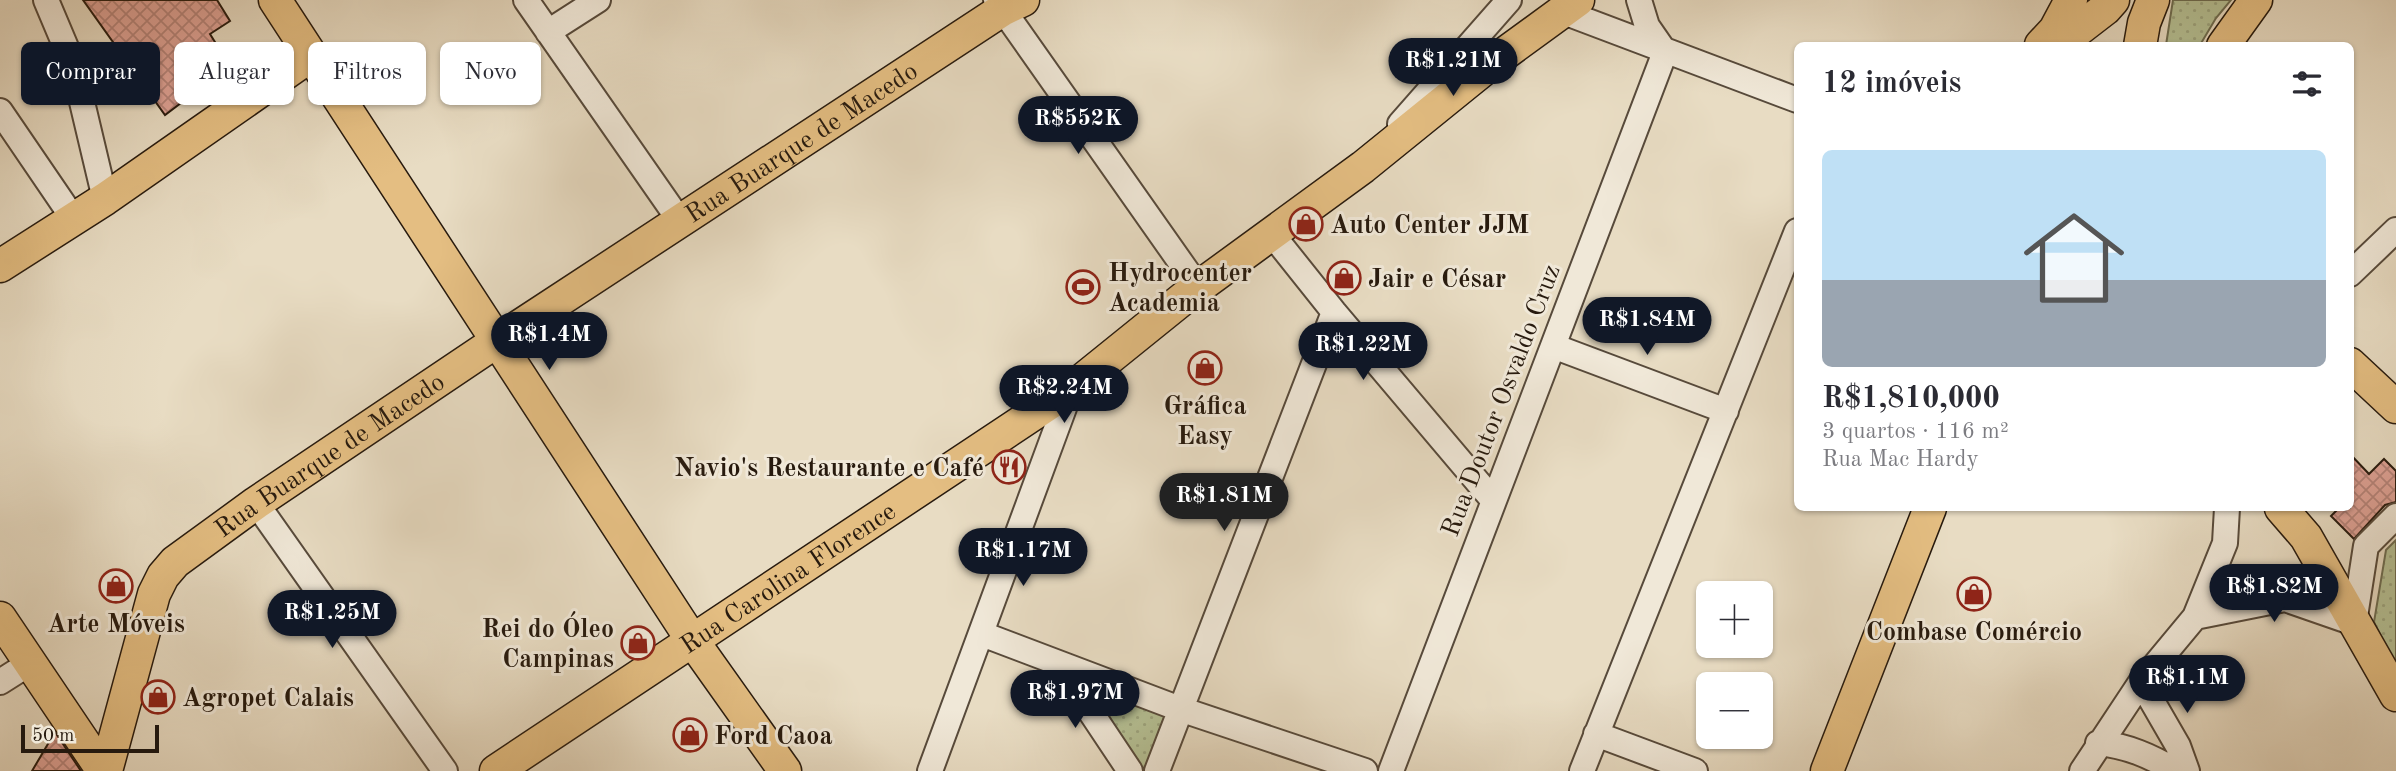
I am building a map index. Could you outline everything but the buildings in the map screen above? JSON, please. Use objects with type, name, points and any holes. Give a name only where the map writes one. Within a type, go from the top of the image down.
[{"type":"main road","points":[[275,0],[308,53]]},
{"type":"main road","points":[[2044,42],[2054,30],[2071,0]]},
{"type":"main road","points":[[2062,42],[2113,0]]},
{"type":"main road","points":[[2141,42],[2144,23],[2153,0]]},
{"type":"main road","points":[[2226,42],[2256,0]]},
{"type":"main road","name":"Rua Buarque de Macedo","points":[[104,771],[154,594],[174,562],[256,503],[497,341],[1007,3]]},
{"type":"main road","name":"Rua Carolina Florence","points":[[496,771],[1071,389],[1198,287],[1363,167],[1489,65],[1569,6]]},
{"type":"main road","points":[[0,266],[105,199],[308,57]]},
{"type":"main road","points":[[342,105],[692,640],[785,771]]},
{"type":"main road","points":[[2354,368],[2396,407]]},
{"type":"main road","points":[[1827,771],[1929,511]]},
{"type":"main road","points":[[2284,511],[2306,537],[2396,695]]},
{"type":"main road","points":[[0,618],[104,771]]},
{"type":"street","points":[[46,0],[73,64],[105,199]]},
{"type":"street","points":[[526,0],[680,222]]},
{"type":"street","points":[[548,32],[598,0]]},
{"type":"street","points":[[1363,167],[1509,0]]},
{"type":"street","points":[[1639,0],[1647,26],[1665,51]]},
{"type":"street","points":[[1007,3],[1198,287]]},
{"type":"street","points":[[1569,6],[1665,51],[1794,99]]},
{"type":"street","name":"Rua Doutor Osvaldo Cruz","points":[[1391,771],[1665,51]]},
{"type":"street","points":[[0,111],[73,218]]},
{"type":"street","points":[[2354,270],[2396,230]]},
{"type":"street","points":[[1271,233],[1493,500]]},
{"type":"street","points":[[1582,771],[1794,239]]},
{"type":"street","points":[[1157,771],[1334,312]]},
{"type":"street","points":[[1553,346],[1726,411]]},
{"type":"street","points":[[930,771],[1071,389]]},
{"type":"street","points":[[256,503],[445,771]]},
{"type":"street","points":[[2082,771],[2098,743],[2141,682],[2195,617],[2225,543],[2227,511]]},
{"type":"street","points":[[2195,617],[2285,599],[2354,623],[2366,547],[2396,516]]},
{"type":"street","points":[[982,634],[1180,709],[1365,771]]},
{"type":"street","points":[[0,682],[30,663]]},
{"type":"street","points":[[1058,663],[1130,771]]},
{"type":"street","points":[[2141,682],[2178,746],[2187,771]]},
{"type":"street","points":[[1596,734],[1695,771]]},
{"type":"street","points":[[2098,743],[2119,745],[2150,756],[2176,771]]},
{"type":"green space","points":[[2173,0],[2231,0],[2202,42],[2166,42]]},
{"type":"green space","points":[[2396,540],[2396,668],[2374,622],[2386,550]]},
{"type":"green space","points":[[1081,680],[1166,713],[1145,771],[1141,771]]},
{"type":"place","name":"Auto Center JJM","points":[[1306,224]]},
{"type":"place","name":"Jair e César","points":[[1344,278]]},
{"type":"place","name":"Hydrocenter Academia","points":[[1083,287]]},
{"type":"place","name":"Gráfica Easy","points":[[1205,368]]},
{"type":"place","name":"Navio's Restaurante e Café","points":[[1009,467]]},
{"type":"place","name":"Arte Móveis","points":[[116,586]]},
{"type":"place","name":"Combase Comércio","points":[[1974,594]]},
{"type":"place","name":"Rei do Óleo Campinas","points":[[638,643]]},
{"type":"place","name":"Agropet Calais","points":[[158,697]]},
{"type":"place","name":"Ford Caoa","points":[[690,735]]}]
